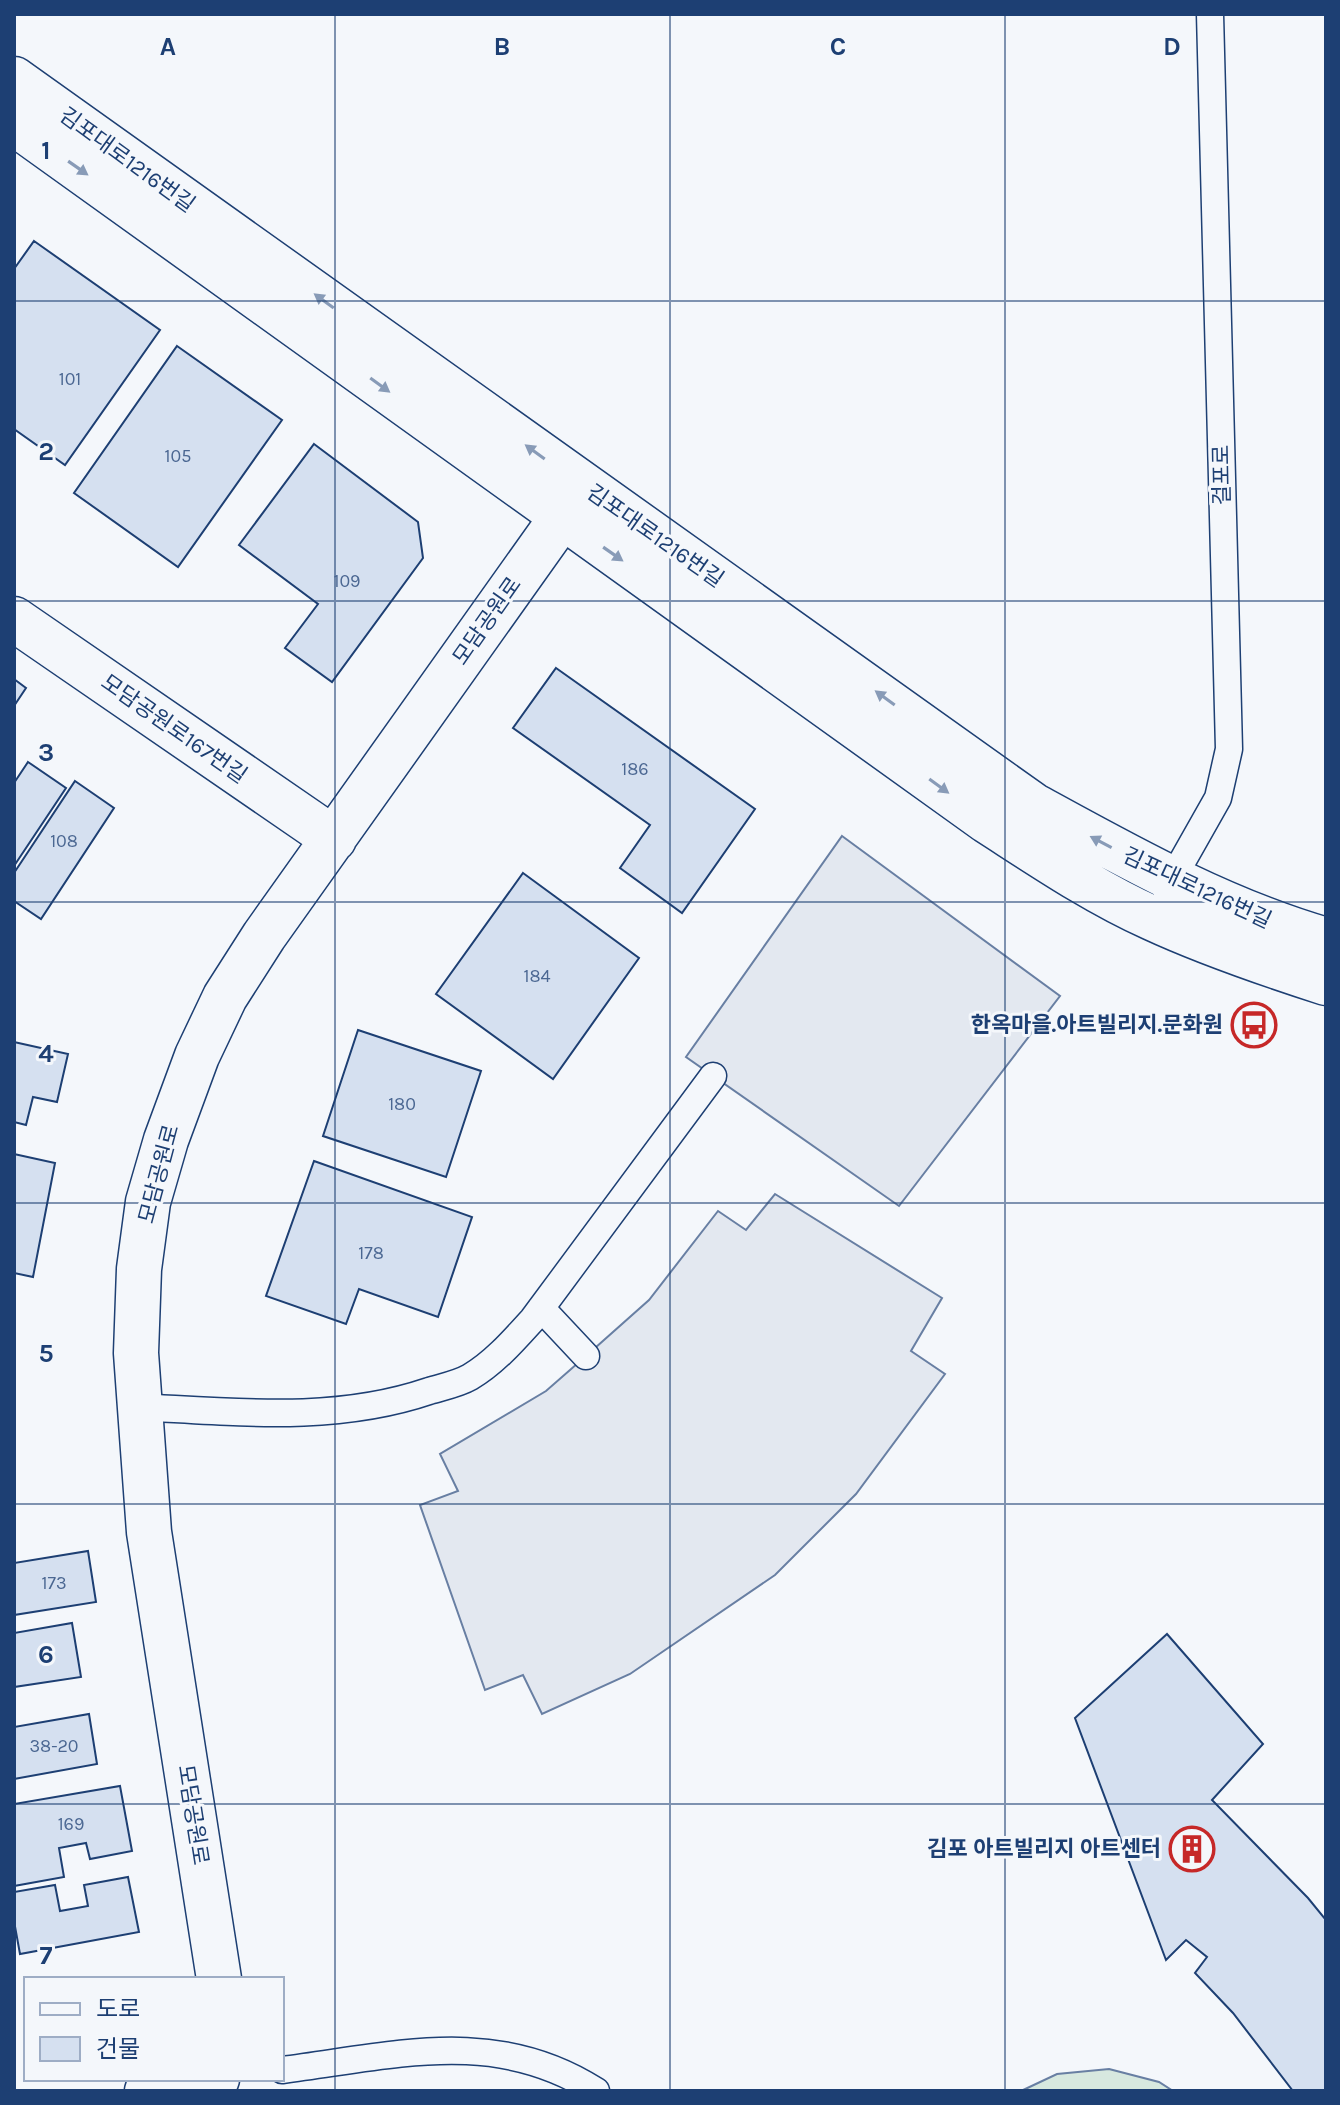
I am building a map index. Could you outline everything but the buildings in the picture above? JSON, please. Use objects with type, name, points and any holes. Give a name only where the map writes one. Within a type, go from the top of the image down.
[{"type":"street","name":"김포대로1216번길","points":[[14,79],[572,501],[987,821],[1054,864],[1151,918],[1252,960],[1326,983]]},
{"type":"street","name":"김포대로1216번길","points":[[14,123],[572,501],[815,647],[1033,805],[1171,880],[1270,924],[1326,940]]},
{"type":"street","name":"모담공원로","points":[[219,1977],[149,1532],[136,1353],[139,1269],[148,1202],[166,1140],[197,1056],[225,997],[264,936],[572,501]]},
{"type":"street","name":"모담공원로167번길","points":[[14,619],[334,839]]},
{"type":"street","points":[[147,2091],[205,2081]]},
{"type":"lane","name":"걸포로","points":[[1151,918],[1218,798],[1229,749],[1210,14]]},
{"type":"lane","points":[[138,1407],[301,1413],[359,1410],[393,1403],[469,1377],[505,1349],[541,1308],[713,1076]]},
{"type":"lane","points":[[541,1308],[586,1356]]},
{"type":"lane","points":[[284,2070],[440,2050],[492,2051],[531,2059],[568,2073],[596,2091]]},
{"type":"shaded area","points":[[842,836],[1060,996],[899,1206],[686,1057]]},
{"type":"shaded area","points":[[775,1194],[942,1298],[911,1351],[945,1374],[856,1494],[775,1575],[630,1674],[542,1714],[523,1675],[485,1690],[420,1505],[458,1491],[440,1454],[546,1391],[649,1300],[718,1211],[746,1230]]},
{"type":"shaded area","points":[[1109,2069],[1159,2082],[1173,2091],[1021,2091],[1057,2074]]},
{"type":"place","name":"한옥마을.아트빌리지.문화원","points":[[1254,1025]]},
{"type":"place","name":"김포 아트빌리지 아트센터","points":[[1192,1849]]}]
